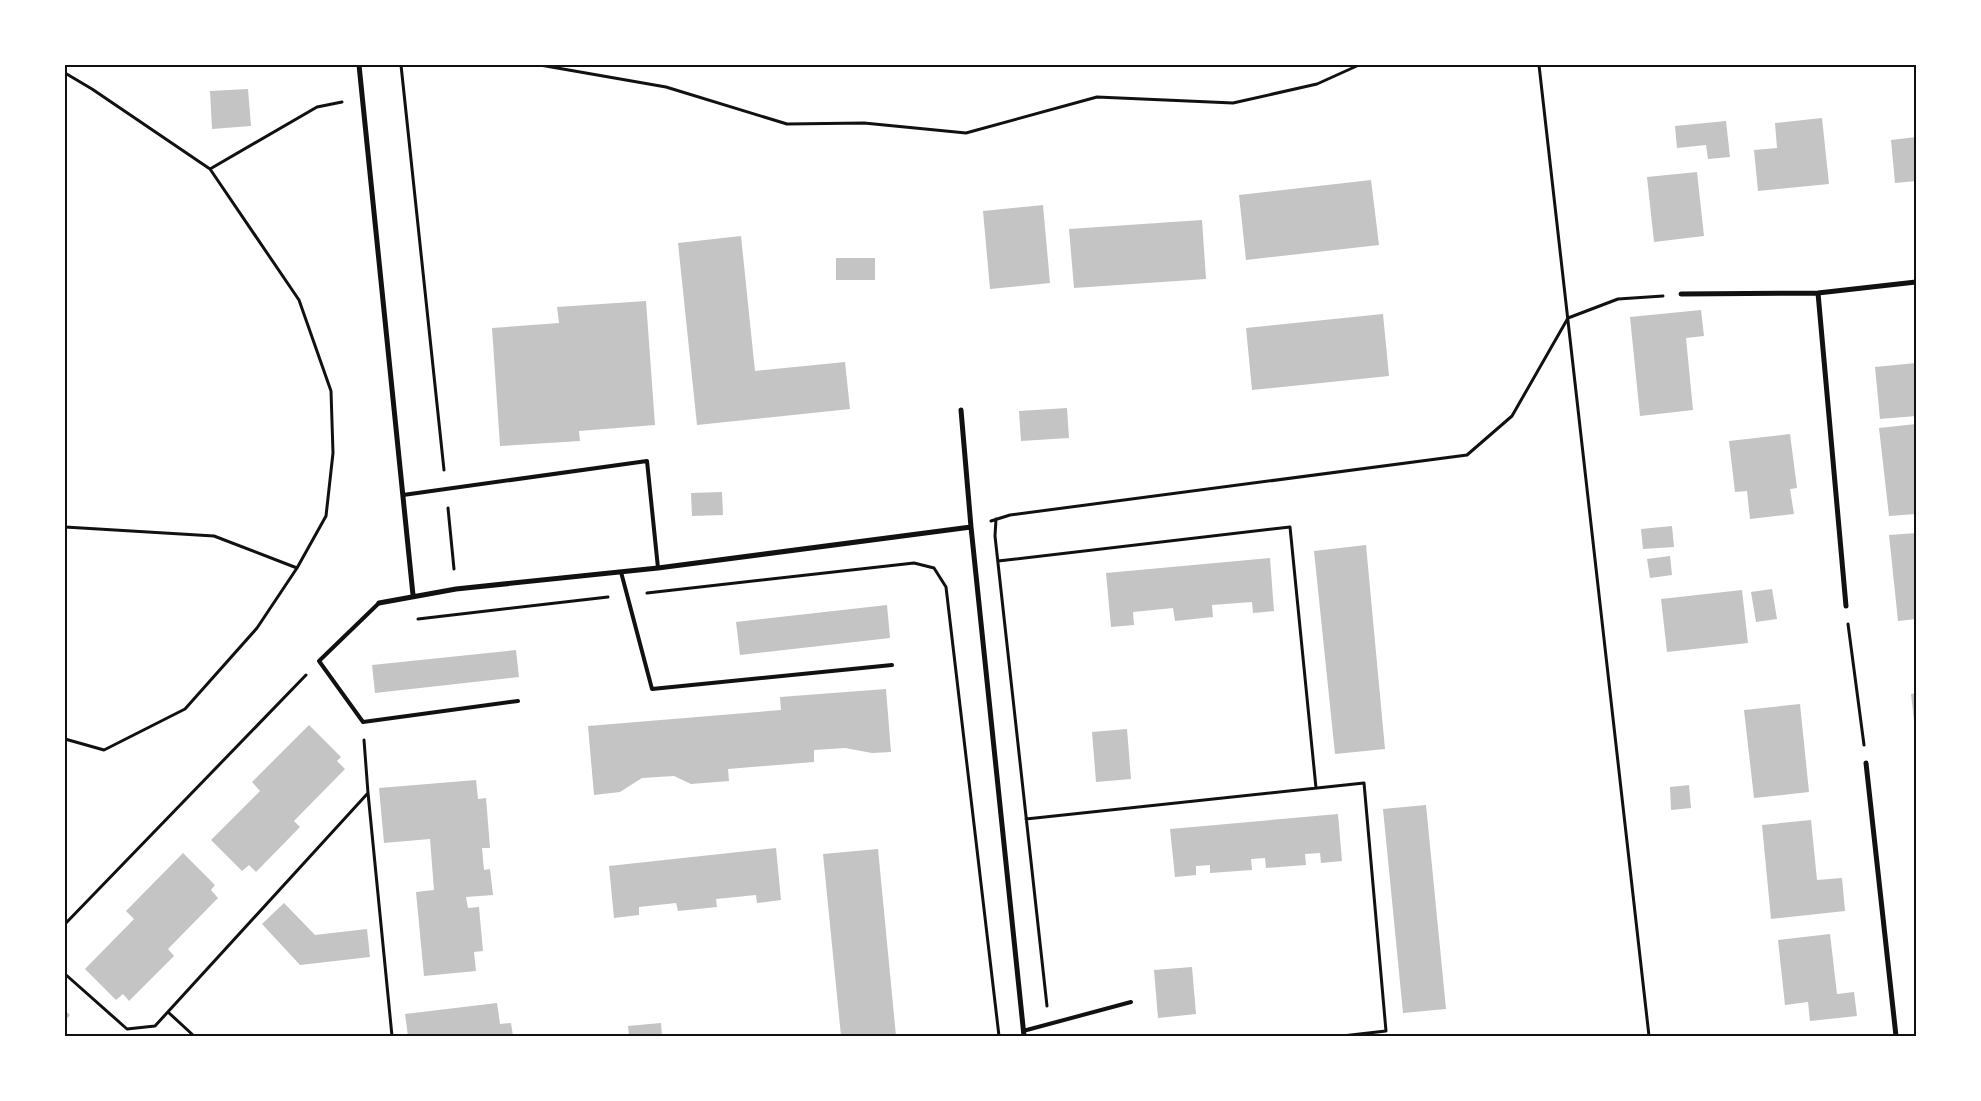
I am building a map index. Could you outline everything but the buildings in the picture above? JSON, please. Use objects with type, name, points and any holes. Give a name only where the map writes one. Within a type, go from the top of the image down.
[{"type":"street","points":[[359,65],[413,595]]},
{"type":"street","points":[[1681,294],[1818,293],[1916,282]]},
{"type":"street","points":[[1818,293],[1846,606]]},
{"type":"street","points":[[961,410],[971,528],[1023,1033]]},
{"type":"street","points":[[379,603],[413,595],[456,589],[658,568],[971,528]]},
{"type":"street","points":[[1866,763],[1896,1036]]},
{"type":"lane","points":[[402,495],[647,460],[658,568]]},
{"type":"lane","points":[[621,572],[652,689],[892,665]]},
{"type":"lane","points":[[379,603],[320,661],[363,722],[518,701]]},
{"type":"lane","points":[[1023,1033],[1131,1002]]},
{"type":"path","points":[[401,65],[456,589]]},
{"type":"path","points":[[540,65],[666,87],[787,124],[864,123],[966,133],[1097,97],[1233,103],[1316,84],[1359,65]]},
{"type":"path","points":[[1539,65],[1649,1036]]},
{"type":"path","points":[[65,73],[92,89],[210,169],[299,300],[331,391],[334,453],[326,516],[297,568],[257,628],[185,709],[104,750],[65,739]]},
{"type":"path","points":[[210,169],[317,107],[362,98]]},
{"type":"path","points":[[971,528],[1020,514],[1467,455],[1512,416],[1568,318],[1618,299],[1681,294]]},
{"type":"path","points":[[996,520],[995,536],[1049,1024]]},
{"type":"path","points":[[65,527],[214,536],[297,568]]},
{"type":"path","points":[[998,561],[1290,527],[1316,788]]},
{"type":"path","points":[[1846,606],[1866,763]]},
{"type":"path","points":[[65,924],[320,661]]},
{"type":"path","points":[[363,722],[368,793],[392,1036]]},
{"type":"path","points":[[1026,819],[1364,783],[1386,1031],[1342,1036]]},
{"type":"path","points":[[65,974],[127,1029],[155,1026],[368,793]]},
{"type":"path","points":[[168,1012],[194,1036]]}]
